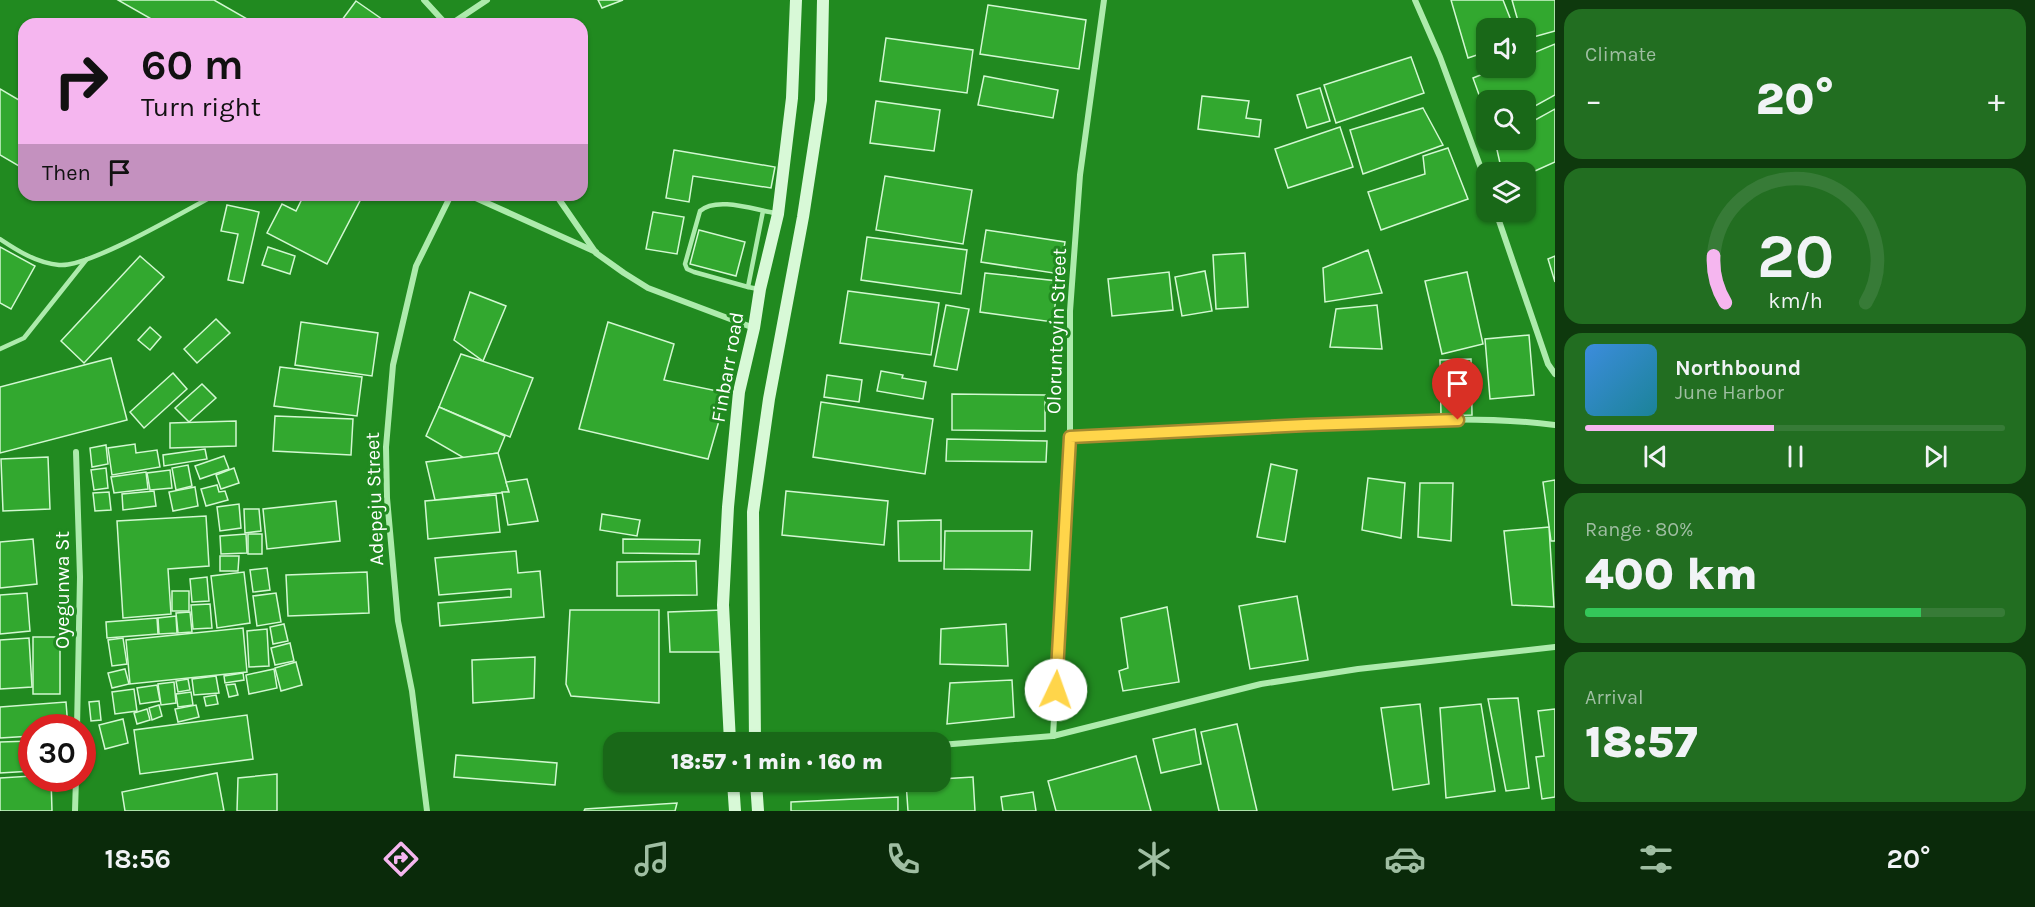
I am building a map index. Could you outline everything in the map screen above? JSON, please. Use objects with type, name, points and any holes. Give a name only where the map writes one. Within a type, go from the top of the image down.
[{"type":"main road","name":"Finbarr road","points":[[729,732],[723,605],[728,507],[740,392],[754,328],[754,288],[778,214],[792,98],[796,0]]},
{"type":"main road","points":[[755,732],[753,512],[769,399],[803,217],[820,100],[823,0]]},
{"type":"main road","points":[[734,792],[735,811]]},
{"type":"main road","points":[[757,792],[758,811]]},
{"type":"street","points":[[424,0],[440,18]]},
{"type":"street","points":[[460,18],[487,0]]},
{"type":"street","name":"Oloruntoyin Street","points":[[1053,736],[1070,437],[1070,311],[1079,187],[1104,0]]},
{"type":"street","points":[[1415,0],[1440,57],[1479,162]]},
{"type":"street","name":"Adepeju Street","points":[[427,811],[412,691],[398,621],[387,498],[386,447],[393,365],[416,266],[448,201]]},
{"type":"street","points":[[482,201],[596,253],[648,288],[754,328]]},
{"type":"street","points":[[560,201],[596,253]]},
{"type":"street","points":[[1500,222],[1548,364],[1555,374]]},
{"type":"street","points":[[1070,437],[1413,421],[1521,421],[1555,426]]},
{"type":"street","name":"Oyegunwa St","points":[[76,452],[80,577],[77,714]]},
{"type":"street","points":[[951,744],[1053,736],[1261,684],[1358,669],[1555,647]]},
{"type":"street","points":[[75,811],[76,792]]},
{"type":"lane","points":[[0,239],[26,256],[60,265],[86,260],[203,201]]},
{"type":"lane","points":[[763,212],[754,288],[687,269],[685,264],[700,211],[704,207],[719,203],[778,214]]},
{"type":"lane","points":[[0,349],[24,338],[86,260]]},
{"type":"building","points":[[118,0],[214,0],[246,18],[150,18]]},
{"type":"building","points":[[598,0],[623,0],[602,8]]},
{"type":"building","points":[[1451,0],[1503,0],[1510,18],[1476,18],[1476,55],[1468,58]]},
{"type":"building","points":[[1512,0],[1555,0],[1555,31],[1536,36],[1536,18],[1517,18]]},
{"type":"building","points":[[356,1],[380,18],[343,18]]},
{"type":"building","points":[[988,5],[1086,20],[1079,69],[980,54]]},
{"type":"building","points":[[886,38],[973,50],[967,93],[880,81]]},
{"type":"building","points":[[1555,44],[1555,95],[1536,105],[1536,90],[1477,90],[1473,78],[1476,77],[1536,78],[1536,52]]},
{"type":"building","points":[[1411,57],[1424,93],[1336,123],[1324,85]]},
{"type":"building","points":[[984,76],[1058,90],[1053,118],[978,105]]},
{"type":"building","points":[[1320,88],[1330,121],[1307,128],[1297,95]]},
{"type":"building","points":[[0,89],[18,100],[18,166],[0,155]]},
{"type":"building","points":[[1202,96],[1249,101],[1246,118],[1261,120],[1259,137],[1198,129]]},
{"type":"building","points":[[876,101],[940,110],[934,151],[870,143]]},
{"type":"building","points":[[1423,108],[1443,145],[1363,174],[1350,130]]},
{"type":"building","points":[[1555,109],[1555,162],[1536,171],[1536,162],[1500,162],[1497,150],[1536,150],[1536,119]]},
{"type":"building","points":[[1340,127],[1353,167],[1288,188],[1275,149]]},
{"type":"building","points":[[1448,148],[1468,199],[1381,230],[1368,192],[1425,174],[1423,156]]},
{"type":"building","points":[[674,150],[775,167],[771,188],[693,176],[689,202],[666,198]]},
{"type":"building","points":[[885,176],[972,190],[963,244],[876,230]]},
{"type":"building","points":[[301,201],[360,201],[327,264],[267,233],[282,204],[296,211]]},
{"type":"building","points":[[227,205],[259,212],[243,283],[228,280],[238,234],[221,231]]},
{"type":"building","points":[[653,212],[684,217],[677,254],[646,249]]},
{"type":"building","points":[[699,230],[745,242],[736,276],[690,264]]},
{"type":"building","points":[[986,230],[1065,242],[1060,274],[981,262]]},
{"type":"building","points":[[867,237],[967,250],[961,294],[861,280]]},
{"type":"building","points":[[0,247],[35,266],[11,309],[0,303]]},
{"type":"building","points":[[268,247],[295,256],[290,274],[262,265]]},
{"type":"building","points":[[1368,250],[1382,293],[1325,302],[1323,268]]},
{"type":"building","points":[[1245,253],[1248,307],[1216,309],[1213,255]]},
{"type":"building","points":[[140,256],[164,277],[84,363],[61,341]]},
{"type":"building","points":[[1555,256],[1555,282],[1548,259]]},
{"type":"building","points":[[1205,271],[1212,311],[1182,316],[1175,277]]},
{"type":"building","points":[[1169,272],[1173,310],[1112,316],[1108,279]]},
{"type":"building","points":[[1467,272],[1483,344],[1442,354],[1425,281]]},
{"type":"building","points":[[985,273],[1058,281],[1053,322],[980,312]]},
{"type":"building","points":[[848,291],[939,303],[931,355],[840,343]]},
{"type":"building","points":[[470,292],[506,306],[483,361],[454,340]]},
{"type":"building","points":[[946,305],[969,309],[957,370],[934,366]]},
{"type":"building","points":[[1377,305],[1382,349],[1330,347],[1336,309]]},
{"type":"building","points":[[216,319],[230,333],[197,363],[184,349]]},
{"type":"building","points":[[301,322],[378,333],[372,376],[295,365]]},
{"type":"building","points":[[608,322],[674,344],[664,380],[727,393],[708,459],[579,429]]},
{"type":"building","points":[[150,327],[161,337],[150,350],[138,340]]},
{"type":"building","points":[[1529,335],[1534,395],[1490,399],[1485,339]]},
{"type":"building","points":[[461,354],[533,378],[510,437],[439,407]]},
{"type":"building","points":[[111,358],[127,420],[0,453],[0,387]]},
{"type":"building","points":[[1471,359],[1472,415],[1441,416],[1440,360]]},
{"type":"building","points":[[280,367],[362,377],[357,416],[274,406]]},
{"type":"building","points":[[881,371],[903,375],[902,378],[926,382],[923,399],[877,391]]},
{"type":"building","points":[[173,373],[187,389],[144,428],[130,412]]},
{"type":"building","points":[[827,375],[862,380],[859,402],[824,397]]},
{"type":"building","points":[[202,384],[216,398],[189,422],[175,408]]},
{"type":"building","points":[[952,394],[1045,395],[1045,431],[952,430]]},
{"type":"building","points":[[821,402],[933,419],[925,474],[813,457]]},
{"type":"building","points":[[439,407],[505,436],[498,453],[464,458],[426,436]]},
{"type":"building","points":[[275,416],[353,419],[351,455],[273,451]]},
{"type":"building","points":[[236,421],[236,446],[170,448],[170,423]]},
{"type":"building","points":[[947,439],[1047,441],[1046,462],[946,461]]},
{"type":"building","points":[[135,444],[136,453],[157,450],[160,467],[112,475],[108,448]]},
{"type":"building","points":[[106,445],[108,464],[92,467],[90,448]]},
{"type":"building","points":[[205,449],[207,459],[164,466],[163,455]]},
{"type":"building","points":[[498,453],[509,492],[435,500],[426,462]]},
{"type":"building","points":[[224,456],[229,469],[200,479],[195,466]]},
{"type":"building","points":[[48,457],[50,509],[3,511],[1,459]]},
{"type":"building","points":[[1271,464],[1297,470],[1285,542],[1257,537]]},
{"type":"building","points":[[188,465],[192,486],[176,490],[172,468]]},
{"type":"building","points":[[106,468],[108,488],[94,490],[91,470]]},
{"type":"building","points":[[234,468],[239,483],[221,489],[216,475]]},
{"type":"building","points":[[170,470],[172,488],[150,490],[147,473]]},
{"type":"building","points":[[146,472],[148,489],[114,493],[111,477]]},
{"type":"building","points":[[1368,478],[1405,483],[1401,538],[1362,530]]},
{"type":"building","points":[[527,479],[538,521],[508,525],[502,492],[509,492],[506,482]]},
{"type":"building","points":[[1555,480],[1555,541],[1551,541],[1543,482]]},
{"type":"building","points":[[1420,483],[1453,483],[1451,541],[1418,537]]},
{"type":"building","points":[[217,485],[219,492],[225,491],[228,500],[206,506],[201,489]]},
{"type":"building","points":[[195,487],[198,506],[173,511],[169,492]]},
{"type":"building","points":[[154,491],[156,506],[123,510],[122,494]]},
{"type":"building","points":[[786,491],[888,501],[884,545],[782,535]]},
{"type":"building","points":[[109,492],[111,510],[95,511],[93,493]]},
{"type":"building","points":[[496,495],[500,532],[428,539],[425,501]]},
{"type":"building","points":[[336,501],[340,541],[267,549],[263,509]]},
{"type":"building","points":[[239,504],[241,528],[220,531],[217,507]]},
{"type":"building","points":[[244,509],[259,509],[261,531],[245,533]]},
{"type":"building","points":[[602,514],[640,520],[637,536],[600,530]]},
{"type":"building","points":[[206,516],[209,566],[168,569],[171,614],[123,618],[117,521]]},
{"type":"building","points":[[941,520],[941,561],[899,561],[898,521]]},
{"type":"building","points":[[1549,527],[1554,607],[1512,605],[1504,531]]},
{"type":"building","points":[[945,531],[1032,531],[1030,570],[944,569]]},
{"type":"building","points":[[246,534],[247,553],[221,554],[220,536]]},
{"type":"building","points":[[248,534],[262,534],[262,554],[248,554]]},
{"type":"building","points":[[33,539],[37,584],[0,588],[0,542]]},
{"type":"building","points":[[623,539],[700,540],[699,554],[623,553]]},
{"type":"building","points":[[516,551],[518,573],[540,571],[544,617],[440,626],[438,603],[511,597],[511,589],[439,595],[435,558]]},
{"type":"building","points":[[220,556],[239,556],[238,571],[220,571]]},
{"type":"building","points":[[696,561],[697,595],[617,596],[617,562]]},
{"type":"building","points":[[267,568],[270,590],[253,592],[250,570]]},
{"type":"building","points":[[244,572],[250,623],[217,628],[211,576]]},
{"type":"building","points":[[367,572],[369,613],[288,616],[286,575]]},
{"type":"building","points":[[207,577],[209,601],[192,602],[190,579]]},
{"type":"building","points":[[172,591],[189,591],[189,611],[172,611]]},
{"type":"building","points":[[27,593],[30,631],[0,634],[0,595]]},
{"type":"building","points":[[276,593],[281,622],[257,626],[253,596]]},
{"type":"building","points":[[1297,596],[1308,660],[1250,669],[1239,606]]},
{"type":"building","points":[[210,604],[212,628],[193,629],[191,605]]},
{"type":"building","points":[[1167,607],[1179,682],[1123,691],[1119,671],[1128,668],[1121,618]]},
{"type":"building","points":[[570,610],[659,610],[659,703],[571,696],[566,684]]},
{"type":"building","points":[[723,610],[723,652],[670,652],[668,612]]},
{"type":"building","points":[[190,612],[192,632],[178,633],[176,613]]},
{"type":"building","points":[[176,616],[177,633],[159,634],[158,618]]},
{"type":"building","points":[[157,618],[158,634],[107,638],[106,622]]},
{"type":"building","points":[[284,624],[288,641],[273,644],[270,627]]},
{"type":"building","points":[[1006,624],[1008,666],[940,664],[941,629]]},
{"type":"building","points":[[243,628],[247,672],[130,684],[126,640]]},
{"type":"building","points":[[267,629],[269,666],[249,667],[247,631]]},
{"type":"building","points":[[33,637],[60,637],[60,694],[33,694]]},
{"type":"building","points":[[29,638],[32,687],[0,689],[0,640]]},
{"type":"building","points":[[123,638],[127,664],[112,666],[108,640]]},
{"type":"building","points":[[290,643],[294,661],[275,665],[271,648]]},
{"type":"building","points":[[535,657],[534,698],[473,703],[472,660]]},
{"type":"building","points":[[296,662],[302,685],[281,691],[275,668]]},
{"type":"building","points":[[125,669],[129,684],[112,688],[108,673]]},
{"type":"building","points":[[274,669],[277,688],[249,694],[246,675]]},
{"type":"building","points":[[243,673],[244,680],[225,683],[224,676]]},
{"type":"building","points":[[216,676],[219,693],[194,695],[192,679]]},
{"type":"building","points":[[188,679],[190,690],[178,692],[176,681]]},
{"type":"building","points":[[1012,680],[1014,717],[947,724],[950,683]]},
{"type":"building","points":[[174,682],[176,703],[161,705],[158,684]]},
{"type":"building","points":[[235,684],[238,695],[229,697],[226,685]]},
{"type":"building","points":[[157,685],[160,701],[140,704],[137,688]]},
{"type":"building","points":[[134,689],[137,711],[115,714],[112,692]]},
{"type":"building","points":[[191,692],[193,705],[178,707],[176,694]]},
{"type":"building","points":[[216,695],[218,704],[206,706],[204,697]]},
{"type":"building","points":[[1518,698],[1529,788],[1506,791],[1488,699]]},
{"type":"building","points":[[99,701],[101,720],[96,720],[96,714],[90,714],[89,702]]},
{"type":"building","points":[[66,702],[67,714],[18,714],[18,737],[0,738],[0,707]]},
{"type":"building","points":[[1420,704],[1429,784],[1393,790],[1381,708]]},
{"type":"building","points":[[1481,704],[1495,791],[1446,798],[1440,708]]},
{"type":"building","points":[[159,705],[162,716],[152,720],[149,708]]},
{"type":"building","points":[[196,705],[199,717],[178,722],[175,709]]},
{"type":"building","points":[[147,709],[150,720],[137,724],[134,713]]},
{"type":"building","points":[[1555,709],[1555,797],[1542,799],[1536,757],[1544,756],[1538,711]]},
{"type":"building","points":[[247,715],[253,759],[140,774],[134,730]]},
{"type":"building","points":[[123,719],[128,743],[105,749],[99,725]]},
{"type":"building","points":[[1237,724],[1257,811],[1219,811],[1201,732]]},
{"type":"building","points":[[1195,729],[1201,764],[1161,773],[1153,739]]},
{"type":"building","points":[[18,741],[18,772],[0,773],[0,742]]},
{"type":"building","points":[[456,755],[557,763],[555,785],[454,777]]},
{"type":"building","points":[[1136,756],[1151,811],[1056,811],[1048,781]]},
{"type":"building","points":[[217,773],[224,811],[125,811],[122,792]]},
{"type":"building","points":[[277,774],[277,811],[237,811],[238,778]]},
{"type":"building","points":[[18,777],[18,792],[51,792],[52,811],[0,811],[0,778]]},
{"type":"building","points":[[973,777],[975,811],[908,811],[907,792],[951,792],[951,778]]},
{"type":"building","points":[[1033,792],[1036,811],[1003,811],[1001,797]]},
{"type":"building","points":[[898,797],[898,811],[791,811],[791,802]]},
{"type":"building","points":[[677,803],[675,811],[584,811],[585,809]]},
{"type":"route","points":[[1056,690],[1070,437],[1458,420]]}]
